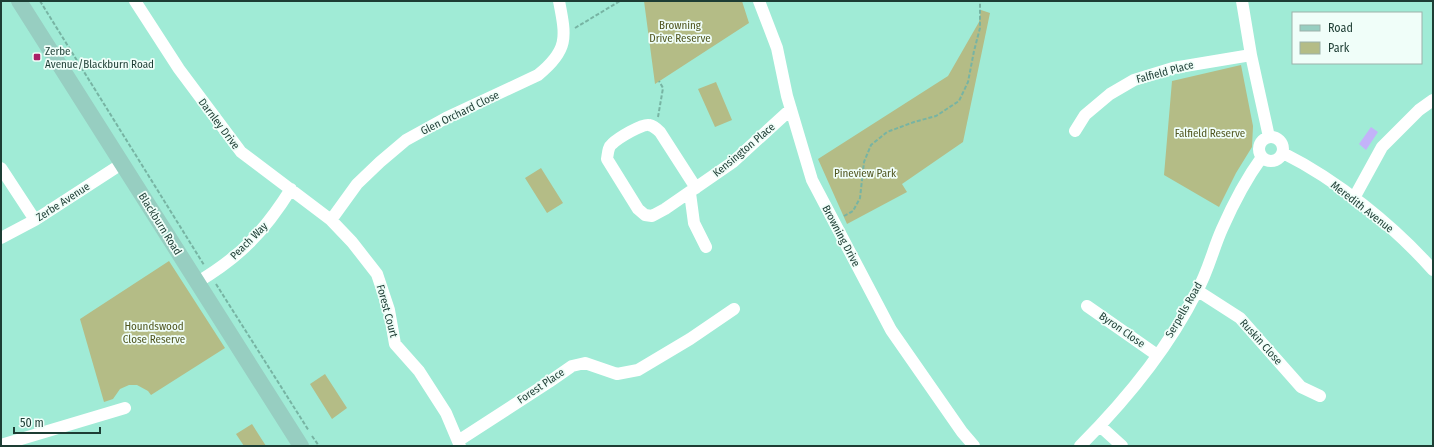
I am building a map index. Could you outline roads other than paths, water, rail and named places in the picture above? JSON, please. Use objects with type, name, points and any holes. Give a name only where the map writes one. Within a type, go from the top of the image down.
[{"type":"main road","name":"Blackburn Road","points":[[19,1],[123,163],[196,283],[302,446]]},
{"type":"street","name":"Darnley Drive","points":[[135,1],[179,68],[241,152],[331,220]]},
{"type":"street","name":"Glen Orchard Close","points":[[331,220],[357,184],[406,140],[446,118],[538,74],[549,66],[558,56],[564,35],[564,24],[559,1]]},
{"type":"street","name":"Browning Drive","points":[[759,1],[777,48],[791,109],[812,180],[891,330],[962,432],[974,446]]},
{"type":"street","points":[[1242,1],[1269,137]]},
{"type":"street","name":"Falfield Place","points":[[1075,131],[1085,115],[1110,94],[1134,80],[1173,68],[1252,55]]},
{"type":"street","points":[[1354,198],[1382,147],[1419,110],[1433,100]]},
{"type":"street","name":"Kensington Place","points":[[693,191],[656,128],[649,124],[642,125],[618,140],[612,144],[608,150],[607,159],[638,209],[645,215],[652,216],[666,209],[693,191],[733,162],[791,109]]},
{"type":"street","points":[[1269,137],[1273,137],[1280,141],[1283,149],[1283,153],[1277,160],[1269,161],[1260,154],[1260,145],[1269,137]]},
{"type":"street","name":"Meredith Avenue","points":[[1283,153],[1305,164],[1354,198],[1378,217],[1433,270]]},
{"type":"street","name":"Serpells Road","points":[[1080,446],[1100,426],[1133,387],[1173,333],[1198,291],[1222,228],[1250,174],[1262,157]]},
{"type":"street","name":"Zerbe Avenue","points":[[1,238],[35,220],[123,163]]},
{"type":"street","points":[[1,168],[35,220]]},
{"type":"street","name":"Peach Way","points":[[196,283],[231,260],[259,234],[291,189]]},
{"type":"street","points":[[693,191],[694,223],[706,247]]},
{"type":"street","name":"Forest Court","points":[[331,220],[352,242],[376,274],[389,310],[395,344],[419,371],[446,413],[459,443]]},
{"type":"street","name":"Ruskin Close","points":[[1198,291],[1240,318],[1301,387],[1320,396]]},
{"type":"street","name":"Byron Close","points":[[1087,306],[1157,354]]},
{"type":"street","name":"Forest Place","points":[[459,443],[572,366],[585,363],[617,374],[638,370],[690,339],[734,309]]},
{"type":"street","points":[[1,445],[125,408]]},
{"type":"street","points":[[1100,426],[1122,446]]},
{"type":"place","name":"Zerbe Avenue/Blackburn Road","points":[[37,57]]},
{"type":"park label","name":"Browning Drive Reserve","points":[[680,31]]},
{"type":"park label","name":"Falfield Reserve","points":[[1210,133]]},
{"type":"park label","name":"Pineview Park","points":[[865,173]]},
{"type":"park label","name":"Houndswood Close Reserve","points":[[154,332]]}]
